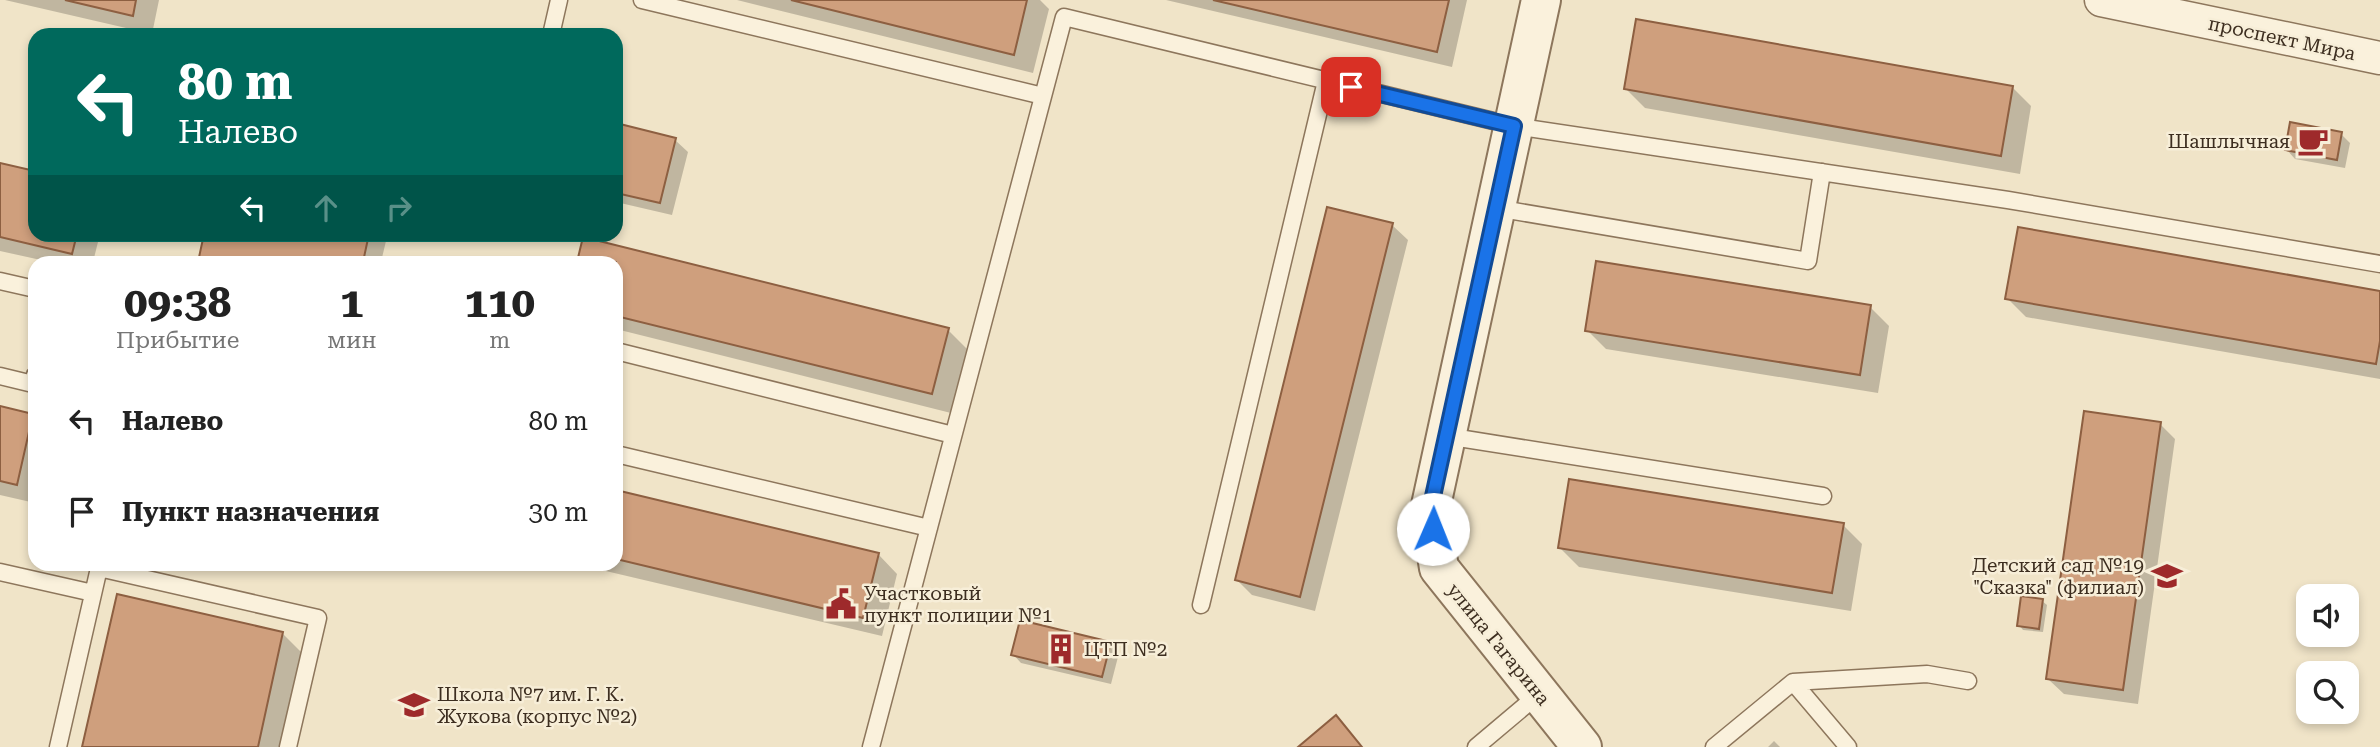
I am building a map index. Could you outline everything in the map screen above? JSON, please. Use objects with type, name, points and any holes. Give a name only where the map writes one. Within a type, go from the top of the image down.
[{"type":"street","name":"улица Гагарина","points":[[1541,0],[1430,510],[1439,568],[1582,747]]},
{"type":"street","name":"проспект Мира","points":[[2101,0],[2380,58]]},
{"type":"lane","points":[[553,28],[559,0]]},
{"type":"lane","points":[[642,0],[1043,96]]},
{"type":"lane","points":[[871,747],[1064,17],[1514,126],[2008,200],[2380,264]]},
{"type":"lane","points":[[1200,605],[1326,81]]},
{"type":"lane","points":[[1496,208],[1808,261],[1822,172]]},
{"type":"lane","points":[[0,281],[28,287]]},
{"type":"lane","points":[[623,353],[953,435]]},
{"type":"lane","points":[[0,376],[28,383]]},
{"type":"lane","points":[[1446,436],[1823,496]]},
{"type":"lane","points":[[623,456],[929,528]]},
{"type":"lane","points":[[58,747],[98,571]]},
{"type":"lane","points":[[112,571],[318,618],[288,747]]},
{"type":"lane","points":[[0,572],[93,593]]},
{"type":"lane","points":[[1714,747],[1793,682],[1927,674],[1968,681]]},
{"type":"lane","points":[[1793,682],[1848,747]]},
{"type":"lane","points":[[1476,747],[1539,694]]},
{"type":"building","points":[[65,0],[136,0],[133,16]]},
{"type":"building","points":[[791,0],[1027,0],[1014,55]]},
{"type":"building","points":[[1213,0],[1449,0],[1437,52]]},
{"type":"building","points":[[1636,19],[2013,86],[2001,156],[1624,89]]},
{"type":"building","name":"Шашлычная","points":[[2290,122],[2342,132],[2337,160],[2285,150]]},
{"type":"building","points":[[623,125],[676,138],[660,203],[623,195]]},
{"type":"building","points":[[0,163],[28,169],[28,242],[75,242],[72,254],[0,237]]},
{"type":"building","points":[[1327,207],[1393,223],[1300,597],[1235,580]]},
{"type":"building","points":[[2018,227],[2380,291],[2380,341],[2376,364],[2005,299]]},
{"type":"building","points":[[202,242],[367,242],[364,256],[199,256]]},
{"type":"building","points":[[582,242],[603,242],[949,328],[932,394],[623,318],[623,256],[578,256]]},
{"type":"building","points":[[1596,261],[1871,305],[1860,375],[1585,331]]},
{"type":"building","points":[[0,406],[28,413],[28,436],[17,485],[0,481]]},
{"type":"building","points":[[2084,411],[2161,422],[2123,690],[2046,679]]},
{"type":"building","points":[[1569,479],[1844,523],[1832,593],[1558,548]]},
{"type":"building","points":[[623,492],[879,553],[863,618],[623,561]]},
{"type":"building","points":[[117,594],[283,632],[258,747],[82,747]]},
{"type":"building","points":[[2021,596],[2043,599],[2039,629],[2017,626]]},
{"type":"building","name":"ЦТП №2","points":[[1020,620],[1111,642],[1102,677],[1011,655]]},
{"type":"building","points":[[1336,715],[1362,747],[1298,747]]},
{"type":"place","name":"Шашлычная","points":[[2313,141]]},
{"type":"place","name":"Детский сад №19 \"Сказка\" (филиал)","points":[[2167,576]]},
{"type":"place","name":"Участковый пункт полиции №1","points":[[841,604]]},
{"type":"place","name":"ЦТП №2","points":[[1061,649]]},
{"type":"place","name":"Школа №7 им. Г. К. Жукова (корпус №2)","points":[[414,705]]},
{"type":"route","points":[[1351,87],[1514,126],[1430,510],[1433,529]]}]
